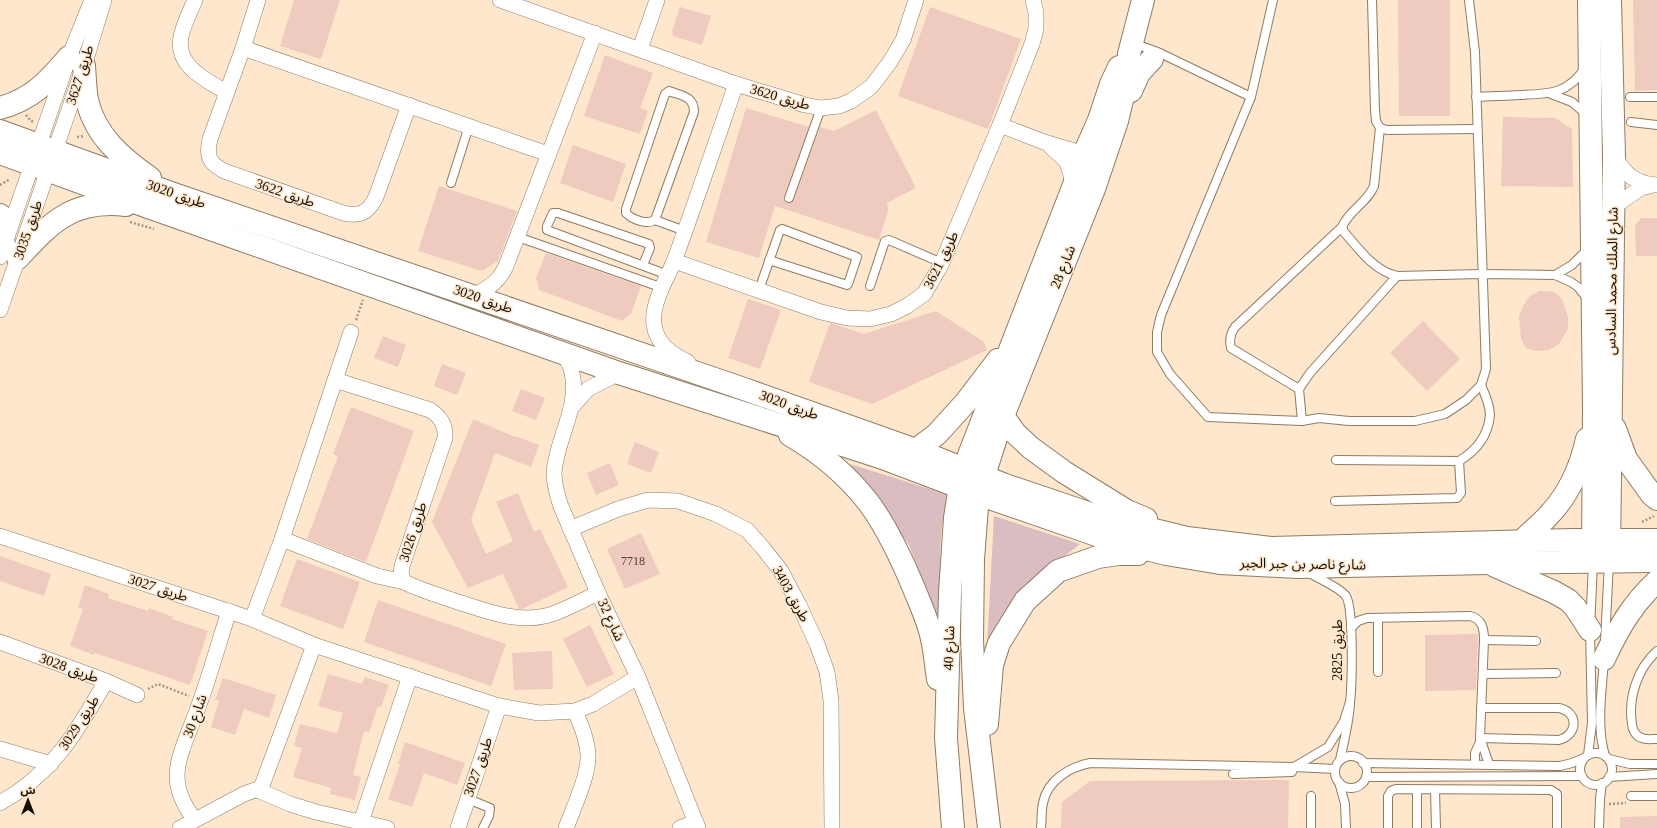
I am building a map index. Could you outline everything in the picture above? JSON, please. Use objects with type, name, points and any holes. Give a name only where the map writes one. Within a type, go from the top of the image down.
[{"type":"main road","name":"شارع 28","points":[[972,482],[969,455],[1011,344],[1084,187],[1117,121],[1128,75],[1130,49],[1143,0]]},
{"type":"main road","name":"شارع الملك محمد السادس","points":[[1589,0],[1593,309],[1602,413]]},
{"type":"main road","name":"شارع الملك محمد السادس","points":[[1601,562],[1602,413],[1613,208],[1614,156],[1610,0]]},
{"type":"main road","name":"شارع 28","points":[[1084,154],[1099,120],[1115,74],[1130,49]]},
{"type":"main road","points":[[1117,121],[1139,74],[1152,59]]},
{"type":"main road","points":[[0,108],[17,103],[30,96],[77,61],[93,118],[101,132],[112,147],[123,158],[171,193]]},
{"type":"main road","name":"طريق 3020","points":[[0,131],[43,158],[148,207],[619,373],[880,457],[972,482]]},
{"type":"main road","name":"طريق 3020","points":[[0,153],[43,158],[171,193],[744,389],[916,450],[972,482]]},
{"type":"main road","points":[[1084,154],[1090,171],[1084,187]]},
{"type":"main road","name":"شارع 28","points":[[972,482],[1003,416],[1084,187]]},
{"type":"main road","points":[[0,215],[7,253],[56,220],[74,210],[92,205],[114,204],[148,207]]},
{"type":"main road","points":[[916,450],[937,434],[951,419],[1011,344]]},
{"type":"main road","points":[[1602,413],[1626,459],[1652,495],[1657,499]]},
{"type":"main road","points":[[1522,541],[1550,514],[1569,488],[1602,413]]},
{"type":"main road","points":[[1003,416],[1015,433],[1031,448],[1064,472],[1127,511],[1187,538]]},
{"type":"main road","points":[[763,419],[807,445],[839,470],[868,502],[890,538],[907,570],[932,639],[946,738]]},
{"type":"main road","name":"شارع ناصر بن جبر الجبر","points":[[972,482],[1005,486],[1097,516],[1187,538],[1271,548],[1601,539],[1657,540]]},
{"type":"main road","name":"شارع ناصر بن جبر الجبر","points":[[972,482],[1108,539],[1166,554],[1220,562],[1298,567],[1488,562],[1657,562]]},
{"type":"main road","name":"شارع 40","points":[[952,827],[946,738],[950,593],[955,518],[972,482]]},
{"type":"main road","name":"شارع 40","points":[[972,482],[972,639],[975,708],[989,828]]},
{"type":"main road","points":[[982,773],[992,665],[999,643],[1025,601],[1058,571],[1098,557],[1118,554],[1166,554]]},
{"type":"main road","points":[[1488,562],[1554,592],[1568,600],[1575,607],[1590,630]]},
{"type":"main road","points":[[1604,659],[1621,624],[1646,591],[1657,581]]},
{"type":"street","name":"طريق 3627","points":[[77,61],[92,0]]},
{"type":"street","name":"طريق 3627","points":[[43,158],[77,61],[104,0]]},
{"type":"street","points":[[195,0],[180,38],[180,47],[183,57],[188,66],[196,74],[226,92]]},
{"type":"street","name":"طريق 3622","points":[[258,0],[208,149],[209,158],[215,166],[224,171],[343,213],[353,215],[363,213],[372,206],[376,197],[409,105]]},
{"type":"street","name":"طريق 3620","points":[[500,0],[736,84],[805,105],[821,108],[839,106],[851,101],[871,87],[890,62],[902,40],[916,0]]},
{"type":"street","points":[[640,49],[657,0]]},
{"type":"street","name":"طريق 3621","points":[[674,261],[821,312],[847,318],[870,319],[891,314],[908,306],[924,294],[934,279],[1000,125],[1032,44],[1036,29],[1036,12],[1033,0]]},
{"type":"street","points":[[474,296],[496,282],[502,275],[518,237],[594,33]]},
{"type":"street","points":[[243,48],[548,154]]},
{"type":"street","points":[[736,84],[685,231],[665,281],[656,308],[654,325],[659,340],[669,352],[744,389]]},
{"type":"street","points":[[1000,125],[1044,142],[1084,154]]},
{"type":"street","points":[[1044,142],[1068,162],[1072,174],[1084,187]]},
{"type":"street","points":[[1614,156],[1624,171],[1631,177],[1638,181],[1655,185]]},
{"type":"street","name":"طريق 3035","points":[[0,310],[7,253],[43,158]]},
{"type":"street","points":[[1613,208],[1641,188],[1655,185]]},
{"type":"street","points":[[252,619],[282,539],[351,332]]},
{"type":"street","points":[[563,353],[573,374],[571,408]]},
{"type":"street","points":[[571,408],[588,389],[619,373]]},
{"type":"street","name":"طريق 3026","points":[[335,380],[430,410],[439,416],[444,424],[446,431],[445,438],[402,566],[401,574],[404,582],[425,591],[483,610],[515,618],[530,619],[547,616],[598,593]]},
{"type":"street","name":"شارع 32","points":[[571,408],[557,456],[554,473],[556,490],[570,529],[598,593],[638,677],[697,825]]},
{"type":"street","name":"طريق 3403","points":[[570,529],[618,509],[648,500],[678,501],[716,514],[747,530],[763,548],[781,571],[799,605],[817,644],[826,672],[831,700],[832,828]]},
{"type":"street","name":"طريق 3027","points":[[0,536],[252,619],[314,645],[499,706],[539,713],[575,711],[593,704],[638,677]]},
{"type":"street","points":[[282,539],[377,576],[404,582]]},
{"type":"street","name":"شارع 30","points":[[194,819],[184,805],[178,790],[177,773],[180,758],[201,701],[228,611]]},
{"type":"street","name":"طريق 3028","points":[[0,642],[106,681],[137,695]]},
{"type":"street","points":[[260,791],[314,645]]},
{"type":"street","points":[[361,822],[410,676]]},
{"type":"street","name":"طريق 3029","points":[[0,803],[12,796],[51,764],[78,729],[106,681]]},
{"type":"street","name":"طريق 3027","points":[[458,828],[499,706]]},
{"type":"street","points":[[566,828],[587,768],[588,755],[586,742],[575,711]]},
{"type":"street","name":"طريق 3029","points":[[0,749],[51,764]]},
{"type":"street","points":[[180,828],[194,819],[254,790],[303,808],[387,828]]},
{"type":"street","points":[[680,828],[697,825]]},
{"type":"lane","points":[[1273,0],[1251,97],[1161,315],[1157,332],[1157,352],[1170,374],[1208,417],[1302,421],[1319,418],[1348,421],[1415,421],[1445,414],[1466,400],[1481,385],[1486,369],[1474,52],[1469,0]]},
{"type":"lane","points":[[1299,389],[1232,348],[1230,336],[1235,327],[1342,226],[1345,220],[1371,194],[1374,186],[1380,128],[1376,121],[1375,110],[1372,0]]},
{"type":"lane","points":[[1130,49],[1152,59],[1180,64]]},
{"type":"lane","points":[[1130,49],[1180,64],[1251,97]]},
{"type":"lane","points":[[1476,97],[1551,94],[1574,82],[1585,68],[1589,60]]},
{"type":"lane","points":[[669,91],[691,99],[694,105],[694,112],[655,220],[650,223],[646,223],[628,215],[626,213],[626,209],[665,94],[669,91]]},
{"type":"lane","points":[[1551,94],[1572,102],[1590,118]]},
{"type":"lane","points":[[1630,97],[1657,97]]},
{"type":"lane","points":[[789,198],[821,108]]},
{"type":"lane","points":[[1632,122],[1657,125]]},
{"type":"lane","points":[[451,183],[469,126]]},
{"type":"lane","points":[[1380,128],[1387,130],[1477,129]]},
{"type":"lane","points":[[643,265],[650,248],[649,244],[558,213],[552,213],[547,230],[643,265],[665,281]]},
{"type":"lane","points":[[655,220],[685,231]]},
{"type":"lane","points":[[1342,226],[1344,232],[1378,268],[1386,274],[1397,276],[1482,274],[1555,275],[1578,287],[1589,301],[1593,309]]},
{"type":"lane","points":[[759,290],[769,260],[780,230],[782,229],[857,257],[847,285],[769,260]]},
{"type":"lane","points":[[518,237],[665,281]]},
{"type":"lane","points":[[870,286],[885,241],[887,240],[942,262]]},
{"type":"lane","points":[[1555,275],[1564,271],[1580,259],[1592,243]]},
{"type":"lane","points":[[1302,421],[1299,389],[1310,373],[1397,276]]},
{"type":"lane","points":[[1336,460],[1459,461],[1475,450],[1486,430],[1490,414],[1481,385]]},
{"type":"lane","points":[[1335,501],[1457,498],[1461,493],[1459,461]]},
{"type":"lane","points":[[1601,562],[1604,659],[1601,727],[1607,758],[1612,768],[1609,777],[1602,783],[1593,784],[1585,780],[1582,776],[1580,766],[1586,757],[1592,723],[1590,630],[1601,562]]},
{"type":"lane","name":"طريق 2825","points":[[1298,567],[1342,592],[1350,605],[1350,702],[1345,739],[1340,760],[1335,769]]},
{"type":"lane","points":[[1351,628],[1362,619],[1470,616],[1478,619],[1484,631],[1484,640],[1480,740],[1475,754],[1475,764]]},
{"type":"lane","points":[[1378,618],[1378,672]]},
{"type":"lane","points":[[1484,640],[1536,641]]},
{"type":"lane","points":[[1657,651],[1646,664],[1636,683],[1631,698],[1630,715],[1632,728],[1636,734],[1641,738],[1657,739]]},
{"type":"lane","points":[[1483,674],[1556,673]]},
{"type":"lane","points":[[1233,774],[1292,772],[1294,767],[1328,747],[1344,721],[1350,702]]},
{"type":"lane","points":[[1480,740],[1559,740],[1571,733],[1574,724],[1568,711],[1559,708],[1481,708]]},
{"type":"lane","points":[[1480,740],[1489,764]]},
{"type":"lane","points":[[1363,763],[1560,766],[1597,753],[1607,758],[1630,764],[1657,764]]},
{"type":"lane","points":[[1339,782],[1348,787],[1354,787],[1359,785],[1366,777],[1363,763],[1357,757],[1352,756],[1340,760]]},
{"type":"lane","points":[[1041,828],[1043,802],[1052,784],[1068,771],[1079,765],[1090,763],[1335,769],[1336,778],[1339,782],[1344,804],[1346,828]]},
{"type":"lane","points":[[1609,777],[1657,774]]},
{"type":"lane","points":[[1366,777],[1582,776]]},
{"type":"lane","points":[[1599,828],[1602,783]]},
{"type":"lane","points":[[1388,828],[1388,796],[1390,791],[1396,789],[1551,790],[1557,794],[1558,799],[1557,828]]},
{"type":"lane","points":[[1416,790],[1417,828]]},
{"type":"lane","points":[[1435,790],[1436,828]]},
{"type":"lane","points":[[1311,796],[1312,828]]},
{"type":"lane","points":[[1632,796],[1657,796]]},
{"type":"lane","points":[[468,799],[490,808],[489,816],[483,828]]},
{"type":"path","points":[[0,185],[10,179]]},
{"type":"path","points":[[128,221],[156,229]]},
{"type":"path","points":[[351,332],[363,299],[356,297]]},
{"type":"path","points":[[137,695],[158,684],[201,701]]},
{"type":"path","points":[[1599,817],[1606,815],[1607,804],[1631,803],[1632,796]]},
{"type":"shaded area","points":[[850,464],[949,495],[942,526],[940,553],[944,634],[909,545]]},
{"type":"shaded area","points":[[994,516],[1080,544],[1057,562],[987,648]]},
{"type":"building","points":[[294,0],[340,0],[321,59],[280,46]]},
{"type":"building","points":[[1398,0],[1450,0],[1450,116],[1399,116]]},
{"type":"building","points":[[1633,0],[1657,0],[1657,90],[1635,91]]},
{"type":"building","points":[[680,7],[711,16],[702,45],[673,36],[672,31]]},
{"type":"building","points":[[930,7],[1021,39],[988,129],[898,96]]},
{"type":"building","points":[[605,55],[653,73],[640,108],[648,111],[640,134],[584,116]]},
{"type":"building","points":[[746,108],[809,127],[784,196],[787,203],[794,200],[820,127],[834,131],[876,110],[916,188],[887,203],[888,211],[879,240],[775,206],[759,258],[706,242]]},
{"type":"building","points":[[1503,117],[1555,118],[1572,129],[1573,187],[1501,186]]},
{"type":"building","points":[[573,145],[626,164],[613,202],[560,183]]},
{"type":"building","points":[[439,186],[517,211],[498,261],[482,271],[418,251]]},
{"type":"building","points":[[1641,218],[1657,218],[1657,256],[1636,256],[1635,225]]},
{"type":"building","points":[[546,253],[641,286],[631,314],[622,321],[539,290],[536,278]]},
{"type":"building","points":[[1539,291],[1554,292],[1562,299],[1568,317],[1568,329],[1559,344],[1549,350],[1536,351],[1526,348],[1521,339],[1519,316],[1524,304],[1530,296]]},
{"type":"building","points":[[748,299],[781,310],[760,369],[728,358]]},
{"type":"building","points":[[936,311],[984,342],[987,350],[872,404],[809,382],[830,323],[864,334]]},
{"type":"building","points":[[1423,321],[1460,359],[1427,391],[1390,353]]},
{"type":"building","points":[[383,336],[406,345],[398,367],[374,358]]},
{"type":"building","points":[[442,364],[466,373],[457,395],[434,386]]},
{"type":"building","points":[[521,389],[545,398],[536,420],[512,411]]},
{"type":"building","points":[[351,407],[414,431],[366,562],[307,539],[338,456],[333,454]]},
{"type":"building","points":[[473,419],[515,437],[539,445],[531,467],[495,453],[471,520],[486,554],[513,541],[496,502],[518,493],[534,532],[540,529],[568,587],[522,609],[519,609],[503,574],[468,588],[432,522]]},
{"type":"building","points":[[635,442],[659,452],[651,473],[627,464]]},
{"type":"building","points":[[610,463],[619,485],[596,495],[587,473]]},
{"type":"building","points":[[641,533],[660,574],[625,589],[607,549]]},
{"type":"building","points":[[0,556],[51,574],[44,596],[0,581]]},
{"type":"building","points":[[297,559],[360,582],[343,629],[280,606]]},
{"type":"building","points":[[85,585],[109,594],[108,598],[148,611],[149,608],[173,617],[172,619],[208,631],[190,685],[70,646],[83,609],[78,607]]},
{"type":"building","points":[[378,600],[506,644],[491,686],[364,642]]},
{"type":"building","points":[[590,625],[614,674],[587,687],[563,639]]},
{"type":"building","points":[[1478,634],[1476,690],[1425,691],[1425,635]]},
{"type":"building","points":[[552,651],[553,689],[514,690],[512,653]]},
{"type":"building","points":[[328,674],[362,684],[365,677],[389,685],[381,707],[378,706],[369,732],[364,731],[353,775],[361,777],[355,800],[330,794],[331,788],[293,777],[302,748],[294,746],[300,724],[337,733],[343,713],[318,706]]},
{"type":"building","points":[[223,678],[276,695],[269,718],[244,709],[235,735],[211,727],[219,701],[215,700]]},
{"type":"building","points":[[405,742],[465,763],[457,785],[424,773],[412,807],[388,799],[400,765],[398,764]]},
{"type":"building","points":[[1289,780],[1288,828],[1061,828],[1062,802],[1090,781]]},
{"type":"building","points":[[1657,816],[1657,828],[1620,828],[1620,817]]}]
